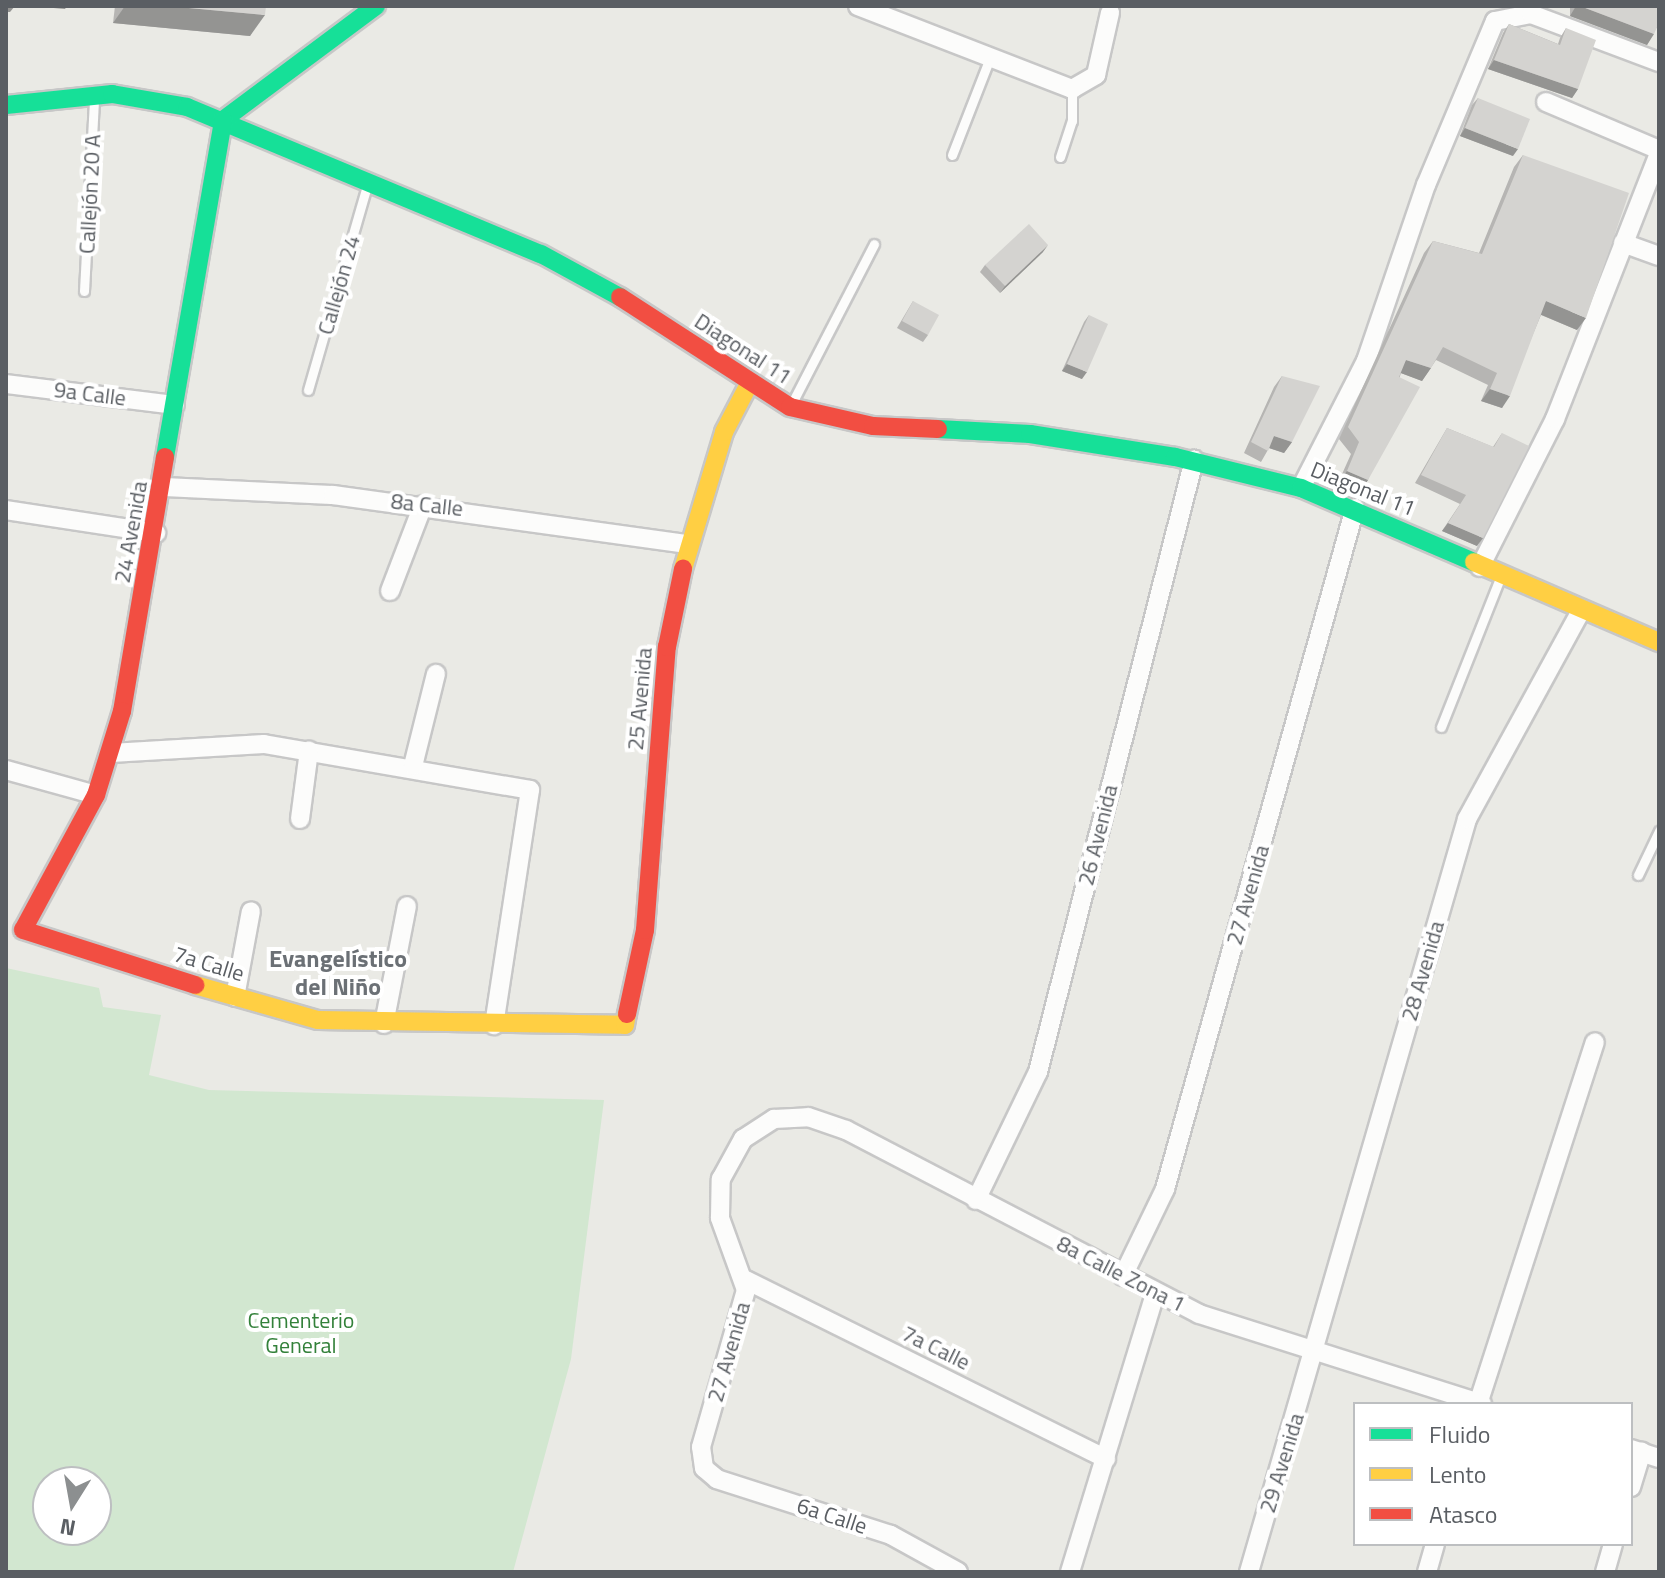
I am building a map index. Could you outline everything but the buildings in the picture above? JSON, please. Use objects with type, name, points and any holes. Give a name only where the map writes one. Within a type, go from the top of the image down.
[{"type":"street","points":[[223,120],[376,6]]},
{"type":"street","points":[[858,6],[991,55],[1072,89],[1096,75],[1110,13]]},
{"type":"street","points":[[1301,488],[1371,349],[1426,185],[1495,21],[1531,14],[1659,62]]},
{"type":"street","name":"Diagonal 11","points":[[6,105],[94,96],[147,97],[223,120],[593,280],[748,386],[790,407],[873,426],[1030,434],[1194,460],[1301,488],[1355,508],[1500,577],[1659,642]]},
{"type":"street","points":[[1480,567],[1555,419],[1659,152],[1546,102]]},
{"type":"street","name":"24 Avenida","points":[[23,930],[27,912],[96,795],[111,753],[156,533],[223,120]]},
{"type":"street","points":[[1623,243],[1659,256]]},
{"type":"street","name":"9a Calle","points":[[6,384],[175,405]]},
{"type":"street","name":"25 Avenida","points":[[625,1025],[645,930],[665,663],[688,544],[729,418],[748,386]]},
{"type":"street","name":"26 Avenida","points":[[976,1200],[1038,1072],[1194,460]]},
{"type":"street","name":"8a Calle","points":[[163,487],[423,505],[688,544]]},
{"type":"street","points":[[390,591],[423,505]]},
{"type":"street","name":"27 Avenida","points":[[1123,1276],[1165,1189],[1355,508]]},
{"type":"street","points":[[6,510],[156,533]]},
{"type":"street","name":"28 Avenida","points":[[1315,1354],[1467,819],[1582,609]]},
{"type":"street","points":[[413,766],[436,674]]},
{"type":"street","points":[[111,753],[241,743],[413,766],[530,790],[494,1025]]},
{"type":"street","points":[[300,819],[309,751]]},
{"type":"street","points":[[6,770],[96,795]]},
{"type":"street","points":[[384,1024],[407,906]]},
{"type":"street","points":[[235,997],[251,911]]},
{"type":"street","name":"7a Calle","points":[[23,930],[43,943],[235,997],[282,1014],[384,1024],[625,1025]]},
{"type":"street","points":[[1480,1402],[1595,1042]]},
{"type":"street","name":"8a Calle Zona 1","points":[[774,1119],[827,1122],[1155,1294],[1315,1354],[1472,1402]]},
{"type":"street","name":"27 Avenida","points":[[704,1468],[701,1447],[740,1328],[746,1280],[720,1218],[719,1190],[743,1139],[774,1119]]},
{"type":"street","name":"7a Calle","points":[[746,1280],[1106,1459]]},
{"type":"street","points":[[1070,1572],[1155,1294]]},
{"type":"street","name":"29 Avenida","points":[[1249,1572],[1315,1354]]},
{"type":"street","points":[[1633,1482],[1644,1453]]},
{"type":"street","name":"6a Calle","points":[[704,1468],[717,1479],[891,1535],[958,1572]]},
{"type":"street","points":[[1427,1572],[1434,1546]]},
{"type":"street","points":[[1605,1572],[1612,1546]]},
{"type":"lane","points":[[952,155],[991,55]]},
{"type":"lane","points":[[1060,157],[1072,121],[1072,89]]},
{"type":"lane","name":"Callejón 20 A","points":[[84,291],[94,96]]},
{"type":"lane","name":"Callejón 24","points":[[308,390],[369,181]]},
{"type":"lane","points":[[790,407],[874,244]]},
{"type":"lane","points":[[1441,727],[1500,577]]},
{"type":"lane","points":[[1638,875],[1659,831]]},
{"type":"green space","name":"Cementerio General","points":[[6,968],[99,988],[103,1007],[161,1015],[149,1075],[209,1090],[604,1100],[571,1359],[513,1572],[6,1572]]},
{"type":"traffic: fast","points":[[223,120],[376,6]]},
{"type":"traffic: fast","points":[[6,105],[112,94],[187,107],[541,254],[620,297]]},
{"type":"traffic: fast","points":[[165,457],[223,120]]},
{"type":"traffic: fast","points":[[938,429],[1030,434],[1175,457],[1301,488],[1474,562]]},
{"type":"traffic: slow","points":[[683,569],[724,432],[748,386]]},
{"type":"traffic: slow","points":[[1474,562],[1659,642]]},
{"type":"traffic: slow","points":[[195,985],[318,1020],[625,1025],[627,1014]]},
{"type":"traffic: jam","points":[[620,297],[790,407],[873,426],[938,429]]},
{"type":"traffic: jam","points":[[165,457],[122,711],[96,795],[23,930],[195,985]]},
{"type":"traffic: jam","points":[[627,1014],[645,930],[667,647],[683,569]]},
{"type":"district","name":"Evangelístico del Niño","points":[[338,973]]}]
